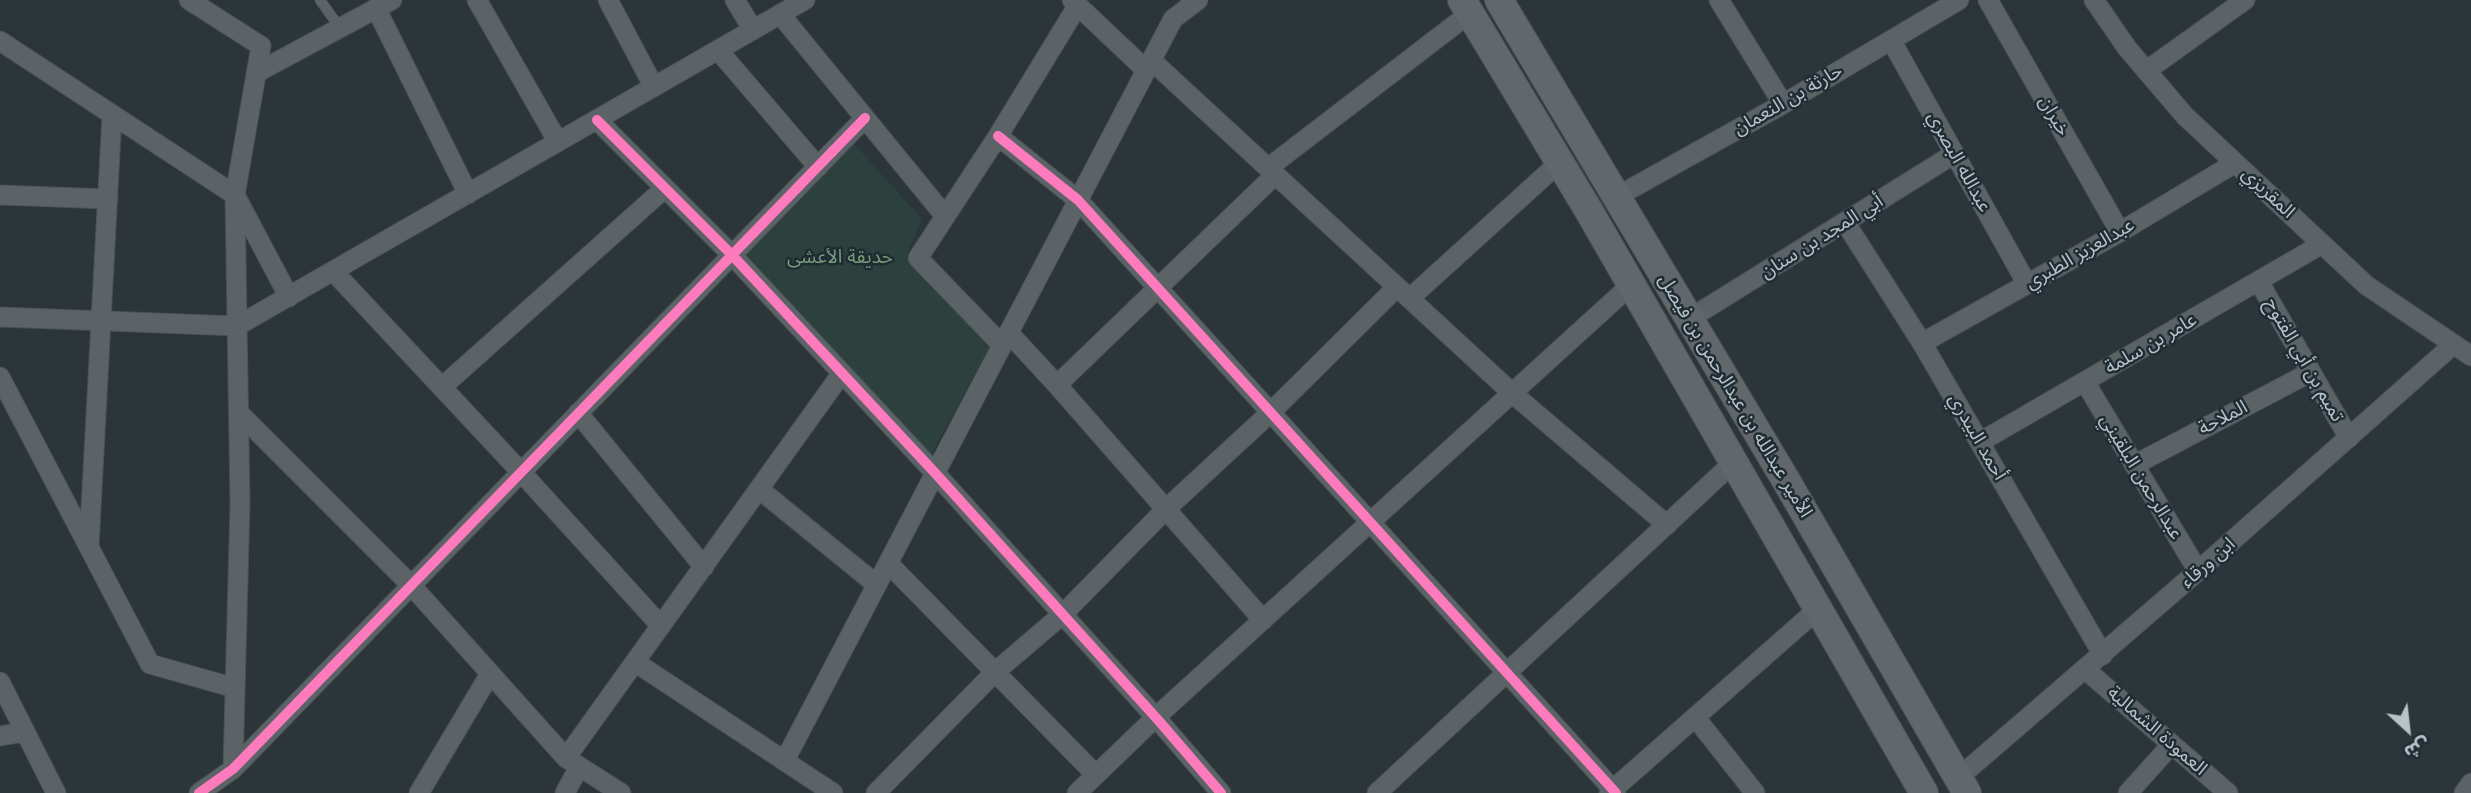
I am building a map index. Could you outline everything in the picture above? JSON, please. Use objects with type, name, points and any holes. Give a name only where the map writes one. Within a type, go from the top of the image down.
[{"type":"main road","name":"الأمير عبدالله بن عبدالرحمن بن فيصل","points":[[1499,0],[1963,786]]},
{"type":"main road","name":"الأمير عبدالله بن عبدالرحمن بن فيصل","points":[[1466,6],[1632,284],[1924,793]]},
{"type":"street","points":[[190,0],[261,46],[235,195],[240,503],[233,769]]},
{"type":"street","points":[[477,0],[558,142]]},
{"type":"street","points":[[608,0],[654,86]]},
{"type":"street","points":[[735,0],[753,30]]},
{"type":"street","points":[[0,317],[237,326],[805,0]]},
{"type":"street","points":[[785,760],[1173,19],[1198,0]]},
{"type":"street","points":[[1719,0],[1783,104]]},
{"type":"street","name":"حارثة بن النعمان","points":[[1616,197],[1783,104],[1959,0]]},
{"type":"street","name":"خيران","points":[[1988,0],[2119,232]]},
{"type":"street","name":"المقريزي","points":[[2094,0],[2127,48],[2185,116],[2367,285],[2471,356]]},
{"type":"street","points":[[2146,71],[2245,0]]},
{"type":"street","points":[[1262,620],[1057,385],[918,258],[998,136],[1075,3],[1271,171],[1512,393],[1667,525]]},
{"type":"street","points":[[256,73],[384,4],[468,194]]},
{"type":"street","points":[[1057,385],[1157,289],[1271,171],[1466,6]]},
{"type":"street","points":[[780,14],[946,216]]},
{"type":"street","name":"عبدالله البصري","points":[[1891,40],[2027,284]]},
{"type":"street","points":[[2,46],[235,195],[289,297]]},
{"type":"street","points":[[718,50],[818,167]]},
{"type":"street","points":[[89,546],[113,115]]},
{"type":"street","points":[[199,793],[233,769],[865,118]]},
{"type":"street","points":[[597,120],[732,255],[936,474],[1156,717],[1221,793]]},
{"type":"street","points":[[998,136],[1078,200],[1612,792],[1818,609]]},
{"type":"street","name":"أبي المجد بن سنان","points":[[1689,319],[1954,154]]},
{"type":"street","points":[[876,793],[995,672],[1063,614],[1166,509],[1270,413],[1403,293],[1560,162]]},
{"type":"street","name":"عبدالعزيز الطبري","points":[[1923,342],[2119,232],[2235,163]]},
{"type":"street","points":[[442,387],[665,188]]},
{"type":"street","points":[[0,195],[108,200]]},
{"type":"street","name":"أحمد البيدري","points":[[1845,222],[1923,342],[2103,654]]},
{"type":"street","name":"عامر بن سلمة","points":[[1980,442],[2322,244]]},
{"type":"street","points":[[333,271],[522,472],[661,626]]},
{"type":"street","name":"تميم بن أبي الفتوح","points":[[2259,282],[2349,438]]},
{"type":"street","points":[[1077,793],[1156,717],[1632,284]]},
{"type":"street","name":"ابن ورقاء","points":[[1963,786],[2085,670],[2454,344]]},
{"type":"street","name":"الملاحة","points":[[2134,465],[2311,372]]},
{"type":"street","points":[[565,793],[573,762],[635,662],[842,373]]},
{"type":"street","points":[[0,377],[150,664],[235,688]]},
{"type":"street","name":"عبدالرحمن البلقيني","points":[[2085,382],[2198,571]]},
{"type":"street","points":[[239,413],[411,585],[573,762],[621,793]]},
{"type":"street","points":[[578,413],[704,567]]},
{"type":"street","points":[[1377,793],[1734,462]]},
{"type":"street","points":[[759,489],[877,585]]},
{"type":"street","points":[[888,563],[1096,775]]},
{"type":"street","points":[[635,662],[833,793]]},
{"type":"street","name":"العمودة الشمالية","points":[[2085,670],[2228,793]]},
{"type":"street","points":[[419,793],[490,674]]},
{"type":"street","points":[[0,682],[56,793]]},
{"type":"street","points":[[1695,717],[1755,793]]},
{"type":"street","points":[[0,736],[25,732]]},
{"type":"street","points":[[2127,793],[2172,744]]},
{"type":"street","points":[[2464,793],[2471,783]]},
{"type":"lane","points":[[320,0],[340,28]]},
{"type":"green space","name":"حديقة الأعشى","points":[[854,144],[922,219],[907,254],[995,337],[929,458],[747,255]]},
{"type":"cycle path","points":[[199,793],[233,769],[865,118]]},
{"type":"cycle path","points":[[597,120],[732,255],[936,474],[1221,793]]},
{"type":"cycle path","points":[[998,136],[1078,200],[1616,793]]}]
